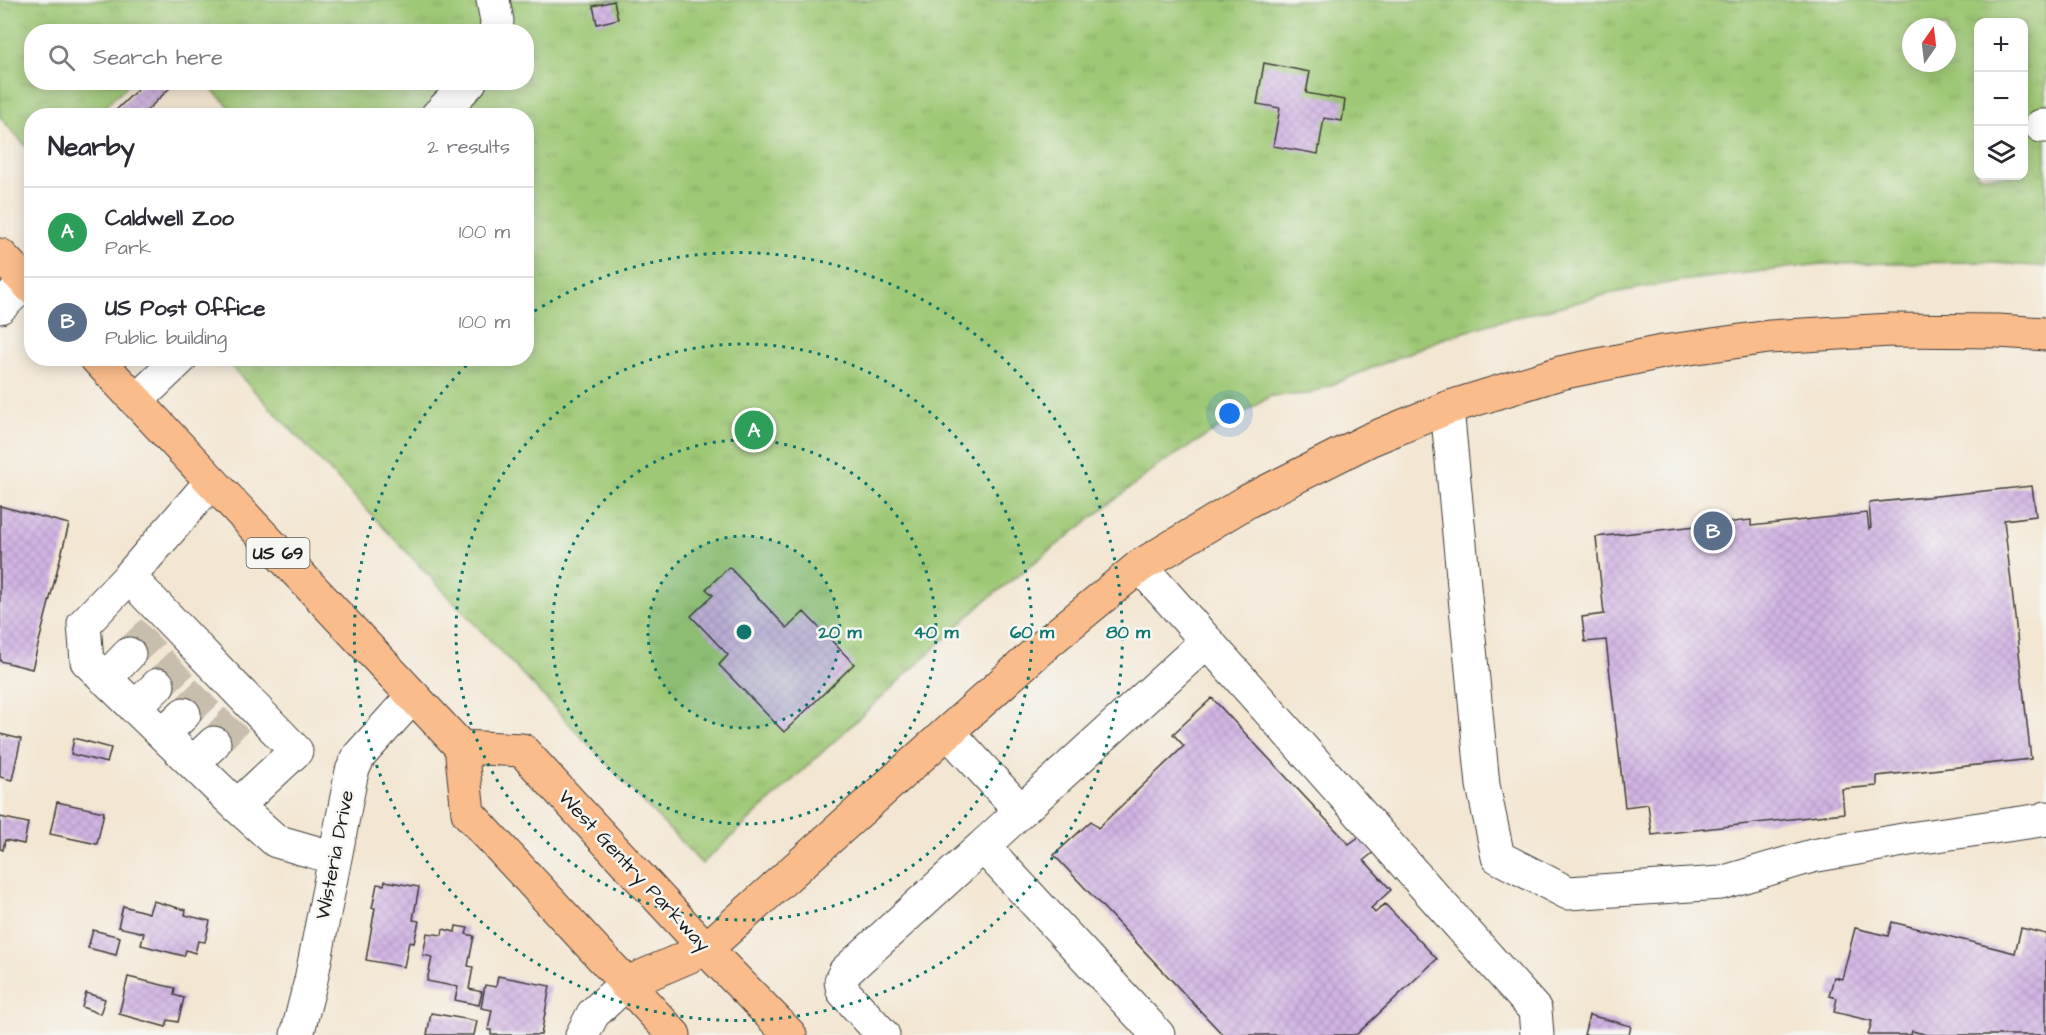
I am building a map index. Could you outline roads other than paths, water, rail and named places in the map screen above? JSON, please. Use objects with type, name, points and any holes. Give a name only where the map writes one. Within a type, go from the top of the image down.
[{"type":"main road","points":[[0,255],[24,280]]},
{"type":"main road","points":[[625,984],[706,949],[1048,642],[1140,567],[1248,501],[1369,440],[1447,408],[1560,373],[1662,352],[1769,337],[1891,330],[2046,334]]},
{"type":"main road","name":"US 69","points":[[103,366],[461,747]]},
{"type":"main road","points":[[461,747],[468,813],[674,1035]]},
{"type":"main road","name":"West Gentry Parkway","points":[[461,747],[522,750],[706,949],[790,1035]]},
{"type":"street","points":[[493,0],[497,24]]},
{"type":"street","points":[[445,108],[462,90]]},
{"type":"street","points":[[0,307],[24,289]]},
{"type":"street","points":[[136,401],[173,366]]},
{"type":"street","points":[[1447,408],[1483,785],[1498,857],[1568,893],[1721,883],[1812,856],[2046,818]]},
{"type":"street","points":[[211,482],[129,577],[84,624],[87,661],[135,708],[174,724],[204,753],[237,806],[276,841],[334,858]]},
{"type":"street","points":[[1140,567],[1535,1010],[1537,1035]]},
{"type":"street","points":[[129,577],[162,622],[190,653],[245,710],[296,751],[237,806]]},
{"type":"street","points":[[883,1035],[843,991],[841,981],[845,972],[1207,642]]},
{"type":"street","points":[[105,679],[129,654]]},
{"type":"street","points":[[135,708],[158,685]]},
{"type":"street","name":"Wisteria Drive","points":[[297,1035],[311,980],[347,789],[359,756],[413,696]]},
{"type":"street","points":[[948,732],[1021,811]]},
{"type":"street","points":[[983,846],[1158,1035]]},
{"type":"street","points":[[582,1035],[593,1014],[625,984]]},
{"type":"tunnel","points":[[129,654],[156,628]]},
{"type":"tunnel","points":[[158,685],[184,660]]},
{"type":"tunnel","points":[[184,714],[212,687]]},
{"type":"tunnel","points":[[214,743],[240,715]]},
{"type":"place","name":"Caldwell Zoo","points":[[754,430]]},
{"type":"place","name":"US Post Office","points":[[1713,531]]}]
